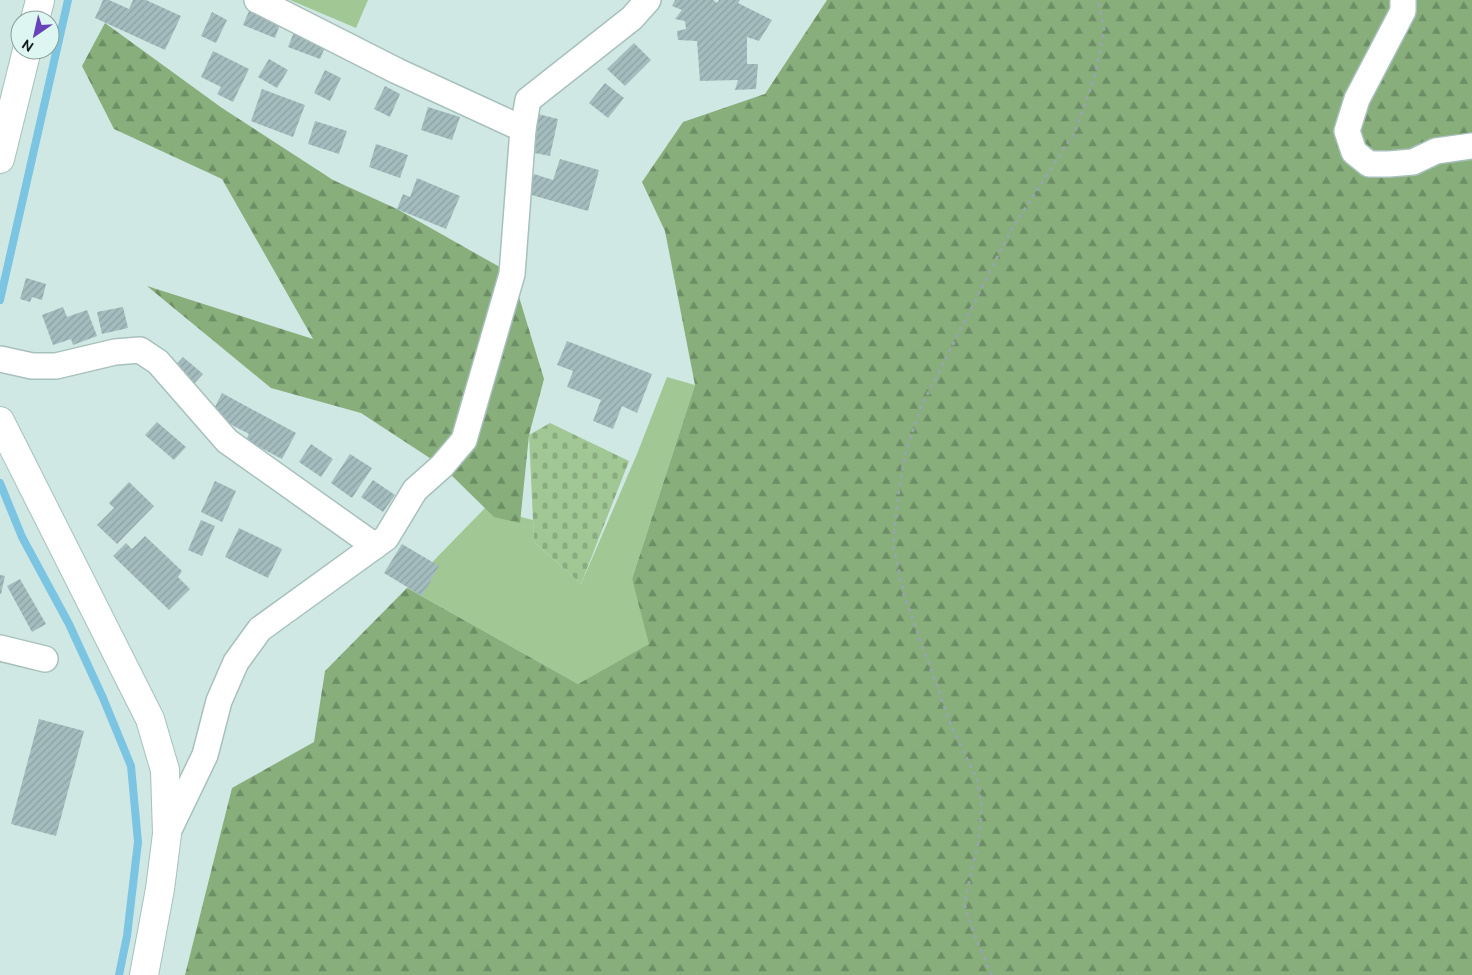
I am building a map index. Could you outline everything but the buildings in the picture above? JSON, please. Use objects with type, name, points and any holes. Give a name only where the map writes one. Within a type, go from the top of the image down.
[{"type":"street","points":[[257,0],[397,71],[523,129]]},
{"type":"street","points":[[167,834],[205,755],[219,701],[236,662],[260,629],[386,538],[415,490],[442,466],[464,440],[512,274],[523,129],[528,100],[632,18],[648,0]]},
{"type":"street","points":[[1403,0],[1403,12],[1357,99],[1347,131],[1354,152],[1369,164],[1389,164],[1412,162],[1436,151],[1472,146]]},
{"type":"street","points":[[0,159],[25,60]]},
{"type":"street","points":[[0,358],[32,366],[56,366],[115,352],[140,350],[158,362],[227,442],[375,546]]},
{"type":"street","points":[[0,421],[150,718],[164,770],[167,834],[160,889],[144,975]]},
{"type":"street","points":[[0,648],[45,659]]},
{"type":"path","points":[[992,975],[964,904],[978,844],[982,808],[977,779],[952,728],[904,595],[893,545],[899,489],[906,450],[922,404],[1011,230],[1075,132],[1096,72],[1104,29],[1098,0]]},
{"type":"green space","points":[[290,0],[368,0],[356,28]]},
{"type":"green space","points":[[827,0],[1472,0],[1472,975],[185,975],[232,788],[314,742],[325,671],[407,588],[578,684],[649,644],[632,579],[695,385],[665,231],[642,182],[683,122],[765,94]]},
{"type":"green space","points":[[105,23],[222,108],[333,180],[397,209],[512,274],[544,379],[529,435],[520,523],[494,517],[442,466],[361,413],[271,388],[147,286],[313,339],[222,179],[114,129],[82,66]]},
{"type":"green space","points":[[667,377],[695,385],[632,579],[650,644],[578,684],[407,588],[485,508],[533,520],[534,542],[581,584],[637,454]]},
{"type":"green space","points":[[550,423],[629,461],[581,584],[534,542],[529,435]]},
{"type":"waterway","points":[[0,300],[68,0]]},
{"type":"waterway","points":[[0,483],[22,537],[69,624],[103,698],[131,766],[138,842],[127,936],[119,975]]}]
